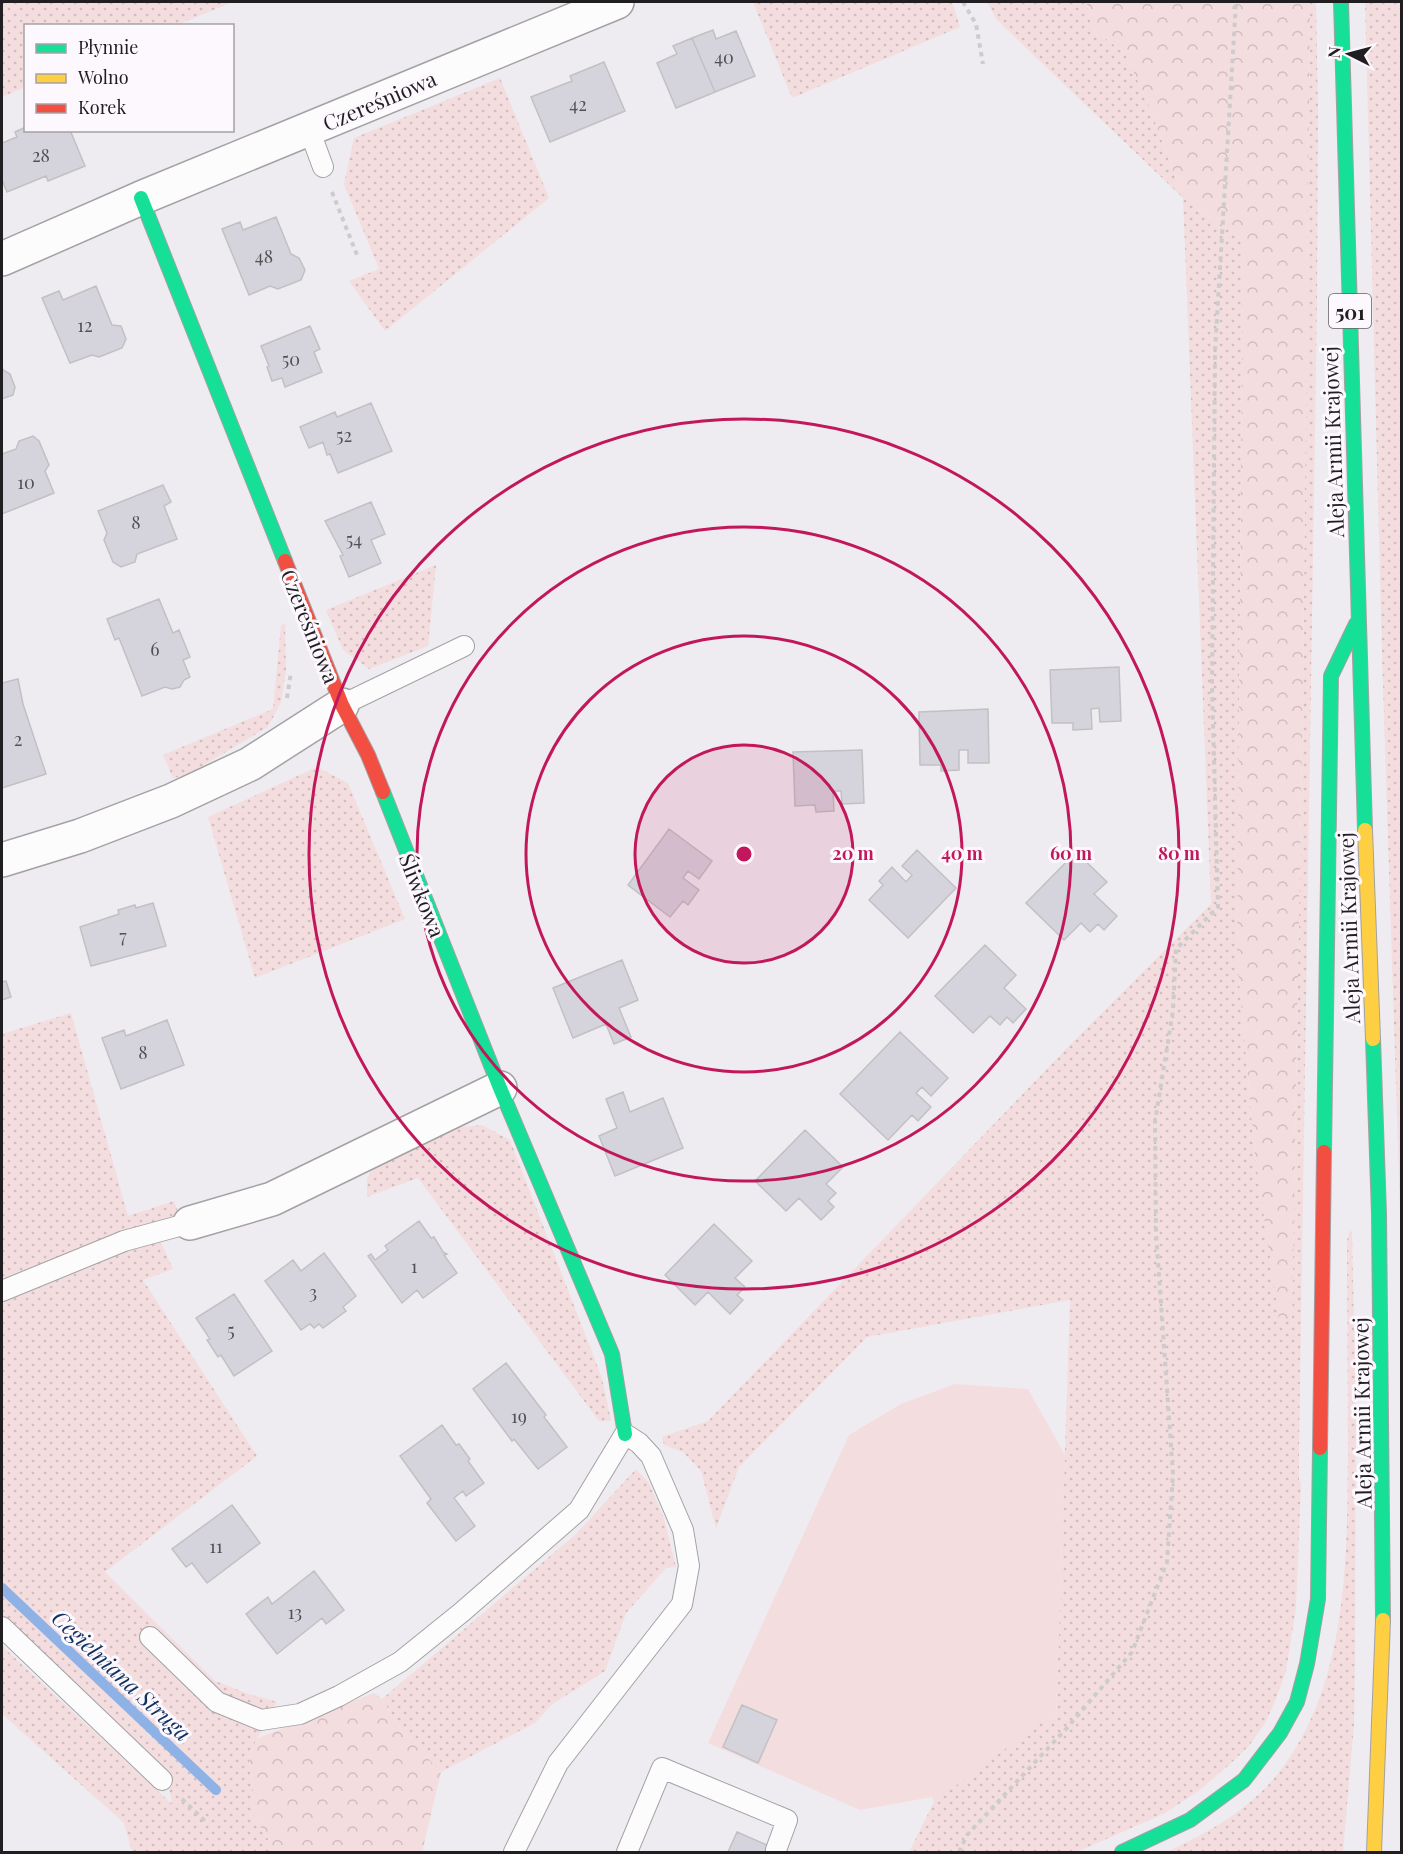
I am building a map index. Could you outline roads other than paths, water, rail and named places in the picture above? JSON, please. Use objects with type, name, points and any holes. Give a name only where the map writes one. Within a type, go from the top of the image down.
[{"type":"main road","name":"Aleja Armii Krajowej","points":[[1341,2],[1358,620],[1379,1214],[1383,1621],[1374,1852]]},
{"type":"main road","name":"Czereśniowa","points":[[141,198],[342,705]]},
{"type":"main road","points":[[1122,1852],[1190,1820],[1244,1780],[1280,1733],[1297,1702],[1307,1664],[1318,1599],[1331,676],[1358,620]]},
{"type":"main road","name":"Śliwkowa","points":[[342,705],[368,755],[500,1088],[612,1354],[625,1434]]},
{"type":"street","name":"Czereśniowa","points":[[2,259],[141,198],[617,2]]},
{"type":"street","name":"Czereśniowa","points":[[2,860],[80,836],[181,796],[250,764],[342,705]]},
{"type":"street","points":[[190,1223],[272,1199],[500,1088]]},
{"type":"lane","points":[[309,129],[323,167]]},
{"type":"lane","points":[[342,705],[464,646]]},
{"type":"lane","points":[[2,1291],[124,1241],[190,1223]]},
{"type":"lane","points":[[150,1637],[217,1702],[261,1720],[300,1714],[339,1696],[400,1662],[462,1612],[579,1510],[625,1434],[639,1443],[651,1456],[683,1530],[689,1566],[682,1604],[558,1763],[514,1852]]},
{"type":"lane","points":[[2,1628],[162,1780]]},
{"type":"lane","points":[[627,1852],[662,1768],[788,1821],[777,1850]]},
{"type":"waterway","name":"Cegielniana Struga","points":[[2,1588],[216,1790]]}]
